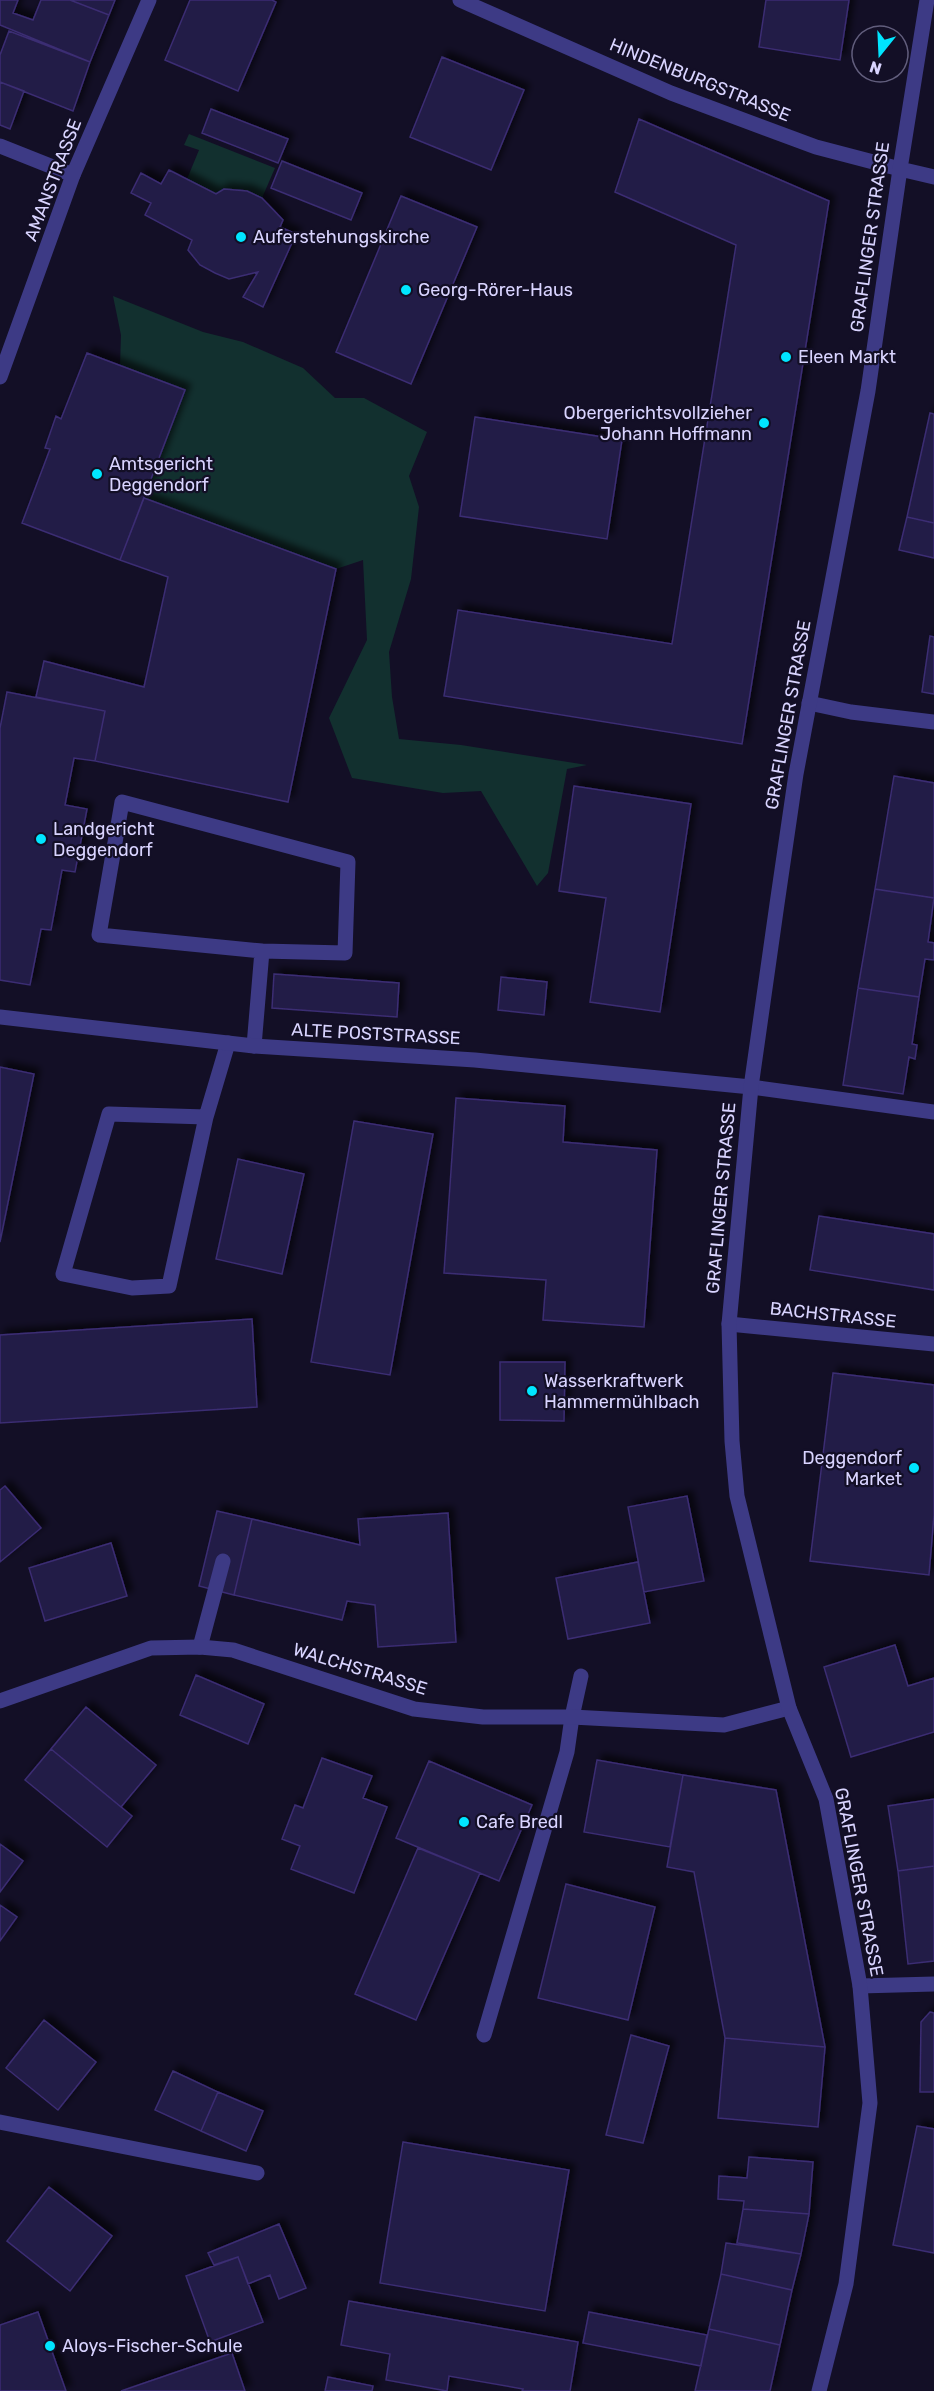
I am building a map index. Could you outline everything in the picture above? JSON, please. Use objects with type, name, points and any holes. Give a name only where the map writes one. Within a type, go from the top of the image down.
[{"type":"street","name":"AMANSTRASSE","points":[[0,377],[73,175],[149,0]]},
{"type":"street","name":"HINDENBURGSTRASSE","points":[[460,0],[671,93],[816,147],[934,177]]},
{"type":"street","name":"GRAFLINGER STRASSE","points":[[819,2391],[846,2284],[870,2103],[860,1986],[826,1799],[789,1708],[737,1496],[732,1441],[729,1324],[750,1087],[793,798],[868,391],[927,0]]},
{"type":"street","points":[[0,146],[73,175]]},
{"type":"street","points":[[809,703],[851,712],[934,722]]},
{"type":"street","points":[[122,802],[348,862],[345,953],[262,951],[99,935],[122,802]]},
{"type":"street","points":[[254,1046],[262,951]]},
{"type":"street","name":"ALTE POSTSTRASSE","points":[[0,1017],[254,1046],[475,1060],[750,1087],[934,1112]]},
{"type":"street","points":[[206,1116],[109,1114],[63,1274],[132,1288],[169,1286],[206,1116],[228,1043]]},
{"type":"street","name":"BACHSTRASSE","points":[[729,1324],[934,1344]]},
{"type":"street","points":[[200,1647],[223,1561]]},
{"type":"street","name":"WALCHSTRASSE","points":[[0,1701],[151,1648],[200,1647],[233,1650],[414,1709],[483,1717],[572,1717],[724,1725],[789,1708]]},
{"type":"street","points":[[484,2035],[567,1752],[581,1676]]},
{"type":"street","points":[[860,1986],[934,1984]]},
{"type":"street","points":[[0,2122],[257,2173]]},
{"type":"green space","points":[[189,134],[275,168],[262,198],[233,189],[216,194],[187,179],[199,150],[184,145]]},
{"type":"green space","points":[[113,296],[203,332],[243,342],[303,368],[335,398],[364,398],[427,432],[409,476],[419,507],[411,579],[389,652],[392,697],[399,739],[461,745],[587,765],[567,769],[548,873],[537,886],[481,791],[443,793],[352,778],[329,718],[367,640],[363,560],[336,569],[144,498],[185,390],[120,366],[121,335]]},
{"type":"building","points":[[0,0],[18,0],[13,13],[33,20],[41,0],[70,0],[109,15],[90,62],[0,25]]},
{"type":"building","points":[[70,0],[115,0],[109,15]]},
{"type":"building","points":[[190,0],[272,0],[276,2],[238,91],[165,60]]},
{"type":"building","points":[[766,0],[849,0],[840,60],[759,47]]},
{"type":"building","points":[[9,31],[90,62],[73,111],[0,82],[0,55]]},
{"type":"building","points":[[442,57],[524,90],[491,170],[410,137]]},
{"type":"building","points":[[0,82],[24,91],[10,129],[0,125]]},
{"type":"building","points":[[211,109],[288,139],[278,163],[202,133]]},
{"type":"building","points":[[639,119],[829,201],[742,744],[444,696],[458,610],[672,644],[736,245],[615,192]]},
{"type":"building","points":[[282,161],[362,193],[351,220],[271,188]]},
{"type":"building","name":"Auferstehungskirche","points":[[169,170],[216,194],[224,189],[247,191],[262,198],[283,220],[280,227],[296,234],[263,307],[243,297],[258,272],[229,279],[215,273],[200,265],[188,250],[192,240],[145,215],[151,203],[131,193],[141,173],[161,184]]},
{"type":"building","name":"Georg-Rörer-Haus","points":[[401,196],[477,227],[411,384],[336,352]]},
{"type":"building","name":"Amtsgericht Deggendorf","points":[[87,353],[185,390],[120,560],[22,523],[50,449],[45,448],[56,416],[61,419]]},
{"type":"building","points":[[930,413],[934,414],[934,523],[907,517]]},
{"type":"building","points":[[475,417],[622,440],[607,539],[460,516]]},
{"type":"building","points":[[144,498],[336,569],[288,802],[95,761],[105,711],[36,697],[44,661],[144,687],[168,577],[120,560]]},
{"type":"building","points":[[907,517],[934,523],[934,558],[899,550]]},
{"type":"building","points":[[930,636],[934,637],[934,694],[922,692]]},
{"type":"building","name":"Landgericht Deggendorf","points":[[7,692],[105,711],[95,761],[74,758],[65,805],[87,809],[75,872],[62,870],[51,930],[41,929],[30,985],[0,980],[0,728]]},
{"type":"building","points":[[894,776],[934,783],[934,898],[875,889]]},
{"type":"building","points":[[574,786],[691,804],[660,1012],[590,1002],[606,898],[559,891]]},
{"type":"building","points":[[875,889],[934,898],[928,942],[934,943],[934,960],[925,959],[919,997],[858,988]]},
{"type":"building","points":[[274,974],[399,983],[397,1017],[272,1008]]},
{"type":"building","points":[[501,977],[547,982],[544,1015],[498,1010]]},
{"type":"building","points":[[858,988],[919,997],[912,1044],[917,1045],[915,1059],[909,1057],[903,1094],[843,1085]]},
{"type":"building","points":[[0,1067],[34,1074],[0,1242]]},
{"type":"building","points":[[456,1098],[565,1106],[563,1142],[657,1150],[644,1327],[543,1320],[546,1280],[444,1273]]},
{"type":"building","points":[[354,1121],[433,1134],[390,1375],[311,1362]]},
{"type":"building","points":[[238,1159],[304,1174],[282,1274],[216,1259]]},
{"type":"building","points":[[819,1216],[934,1234],[934,1290],[810,1270]]},
{"type":"building","points":[[252,1319],[257,1407],[0,1423],[0,1335]]},
{"type":"building","name":"Wasserkraftwerk Hammermühlbach","points":[[500,1362],[565,1362],[564,1421],[500,1420]]},
{"type":"building","points":[[833,1373],[934,1385],[934,1515],[929,1575],[810,1561]]},
{"type":"building","points":[[5,1486],[41,1528],[0,1562],[0,1490]]},
{"type":"building","points":[[687,1496],[704,1581],[644,1592],[628,1507]]},
{"type":"building","points":[[217,1511],[252,1519],[234,1595],[199,1586]]},
{"type":"building","points":[[448,1513],[456,1642],[378,1647],[375,1605],[347,1601],[342,1620],[234,1595],[252,1519],[360,1545],[358,1519]]},
{"type":"building","points":[[111,1543],[127,1596],[45,1621],[29,1568]]},
{"type":"building","points":[[638,1562],[650,1623],[568,1639],[556,1578]]},
{"type":"building","points":[[895,1645],[908,1686],[934,1678],[934,1732],[851,1757],[824,1667]]},
{"type":"building","points":[[196,1675],[264,1704],[248,1744],[180,1715]]},
{"type":"building","points":[[86,1707],[156,1765],[121,1807],[51,1749]]},
{"type":"building","points":[[51,1749],[132,1816],[107,1847],[25,1780]]},
{"type":"building","points":[[322,1758],[372,1776],[363,1798],[387,1807],[354,1893],[291,1869],[300,1846],[282,1839],[295,1805],[303,1808]]},
{"type":"building","points":[[597,1760],[683,1775],[670,1847],[584,1832]]},
{"type":"building","name":"Cafe Bredl","points":[[429,1761],[532,1805],[499,1881],[396,1838]]},
{"type":"building","points":[[683,1775],[776,1790],[825,2047],[725,2038],[694,1872],[667,1867]]},
{"type":"building","points":[[934,1799],[934,1866],[898,1871],[888,1806]]},
{"type":"building","points":[[0,1844],[23,1861],[0,1892]]},
{"type":"building","points":[[418,1848],[480,1873],[416,2020],[355,1994]]},
{"type":"building","points":[[934,1866],[934,1961],[908,1964],[898,1871]]},
{"type":"building","points":[[566,1884],[655,1907],[628,2020],[538,1998]]},
{"type":"building","points":[[0,1905],[17,1917],[0,1941]]},
{"type":"building","points":[[930,2012],[934,2013],[934,2092],[920,2092],[921,2022]]},
{"type":"building","points":[[44,2020],[96,2062],[58,2110],[6,2068]]},
{"type":"building","points":[[631,2035],[669,2046],[643,2143],[606,2135]]},
{"type":"building","points":[[725,2038],[825,2047],[818,2127],[718,2118]]},
{"type":"building","points":[[173,2071],[218,2092],[201,2131],[155,2110]]},
{"type":"building","points":[[218,2092],[263,2111],[246,2151],[201,2131]]},
{"type":"building","points":[[917,2126],[934,2129],[934,2253],[893,2245]]},
{"type":"building","points":[[403,2142],[569,2170],[545,2311],[380,2283]]},
{"type":"building","points":[[749,2157],[813,2162],[809,2214],[743,2209],[744,2201],[718,2199],[719,2176],[747,2178]]},
{"type":"building","points":[[49,2187],[112,2236],[70,2291],[7,2241]]},
{"type":"building","points":[[743,2209],[809,2214],[801,2254],[737,2243]]},
{"type":"building","points":[[279,2224],[306,2288],[279,2299],[270,2275],[248,2284],[238,2257],[214,2265],[208,2253]]},
{"type":"building","points":[[726,2243],[801,2254],[792,2290],[721,2274]]},
{"type":"building","points":[[238,2257],[263,2322],[210,2342],[186,2276]]},
{"type":"building","points":[[721,2274],[792,2290],[780,2345],[709,2329]]},
{"type":"building","points":[[349,2301],[578,2342],[570,2391],[522,2391],[523,2389],[449,2376],[447,2391],[386,2380],[390,2354],[341,2345]]},
{"type":"building","points":[[38,2312],[66,2391],[0,2391],[0,2325]]},
{"type":"building","points":[[589,2312],[707,2335],[701,2366],[583,2343]]},
{"type":"building","points":[[709,2329],[780,2345],[770,2391],[695,2391]]},
{"type":"building","points":[[232,2353],[245,2391],[121,2391]]},
{"type":"building","points":[[328,2377],[373,2386],[372,2391],[325,2391]]},
{"type":"place","name":"Auferstehungskirche","points":[[241,237]]},
{"type":"place","name":"Georg-Rörer-Haus","points":[[406,290]]},
{"type":"place","name":"Eleen Markt","points":[[786,357]]},
{"type":"place","name":"Obergerichtsvollzieher Johann Hoffmann","points":[[764,423]]},
{"type":"place","name":"Amtsgericht Deggendorf","points":[[97,474]]},
{"type":"place","name":"Landgericht Deggendorf","points":[[41,839]]},
{"type":"place","name":"Wasserkraftwerk Hammermühlbach","points":[[532,1391]]},
{"type":"place","name":"Deggendorf Market","points":[[914,1468]]},
{"type":"place","name":"Cafe Bredl","points":[[464,1822]]},
{"type":"place","name":"Aloys-Fischer-Schule","points":[[50,2346]]}]
